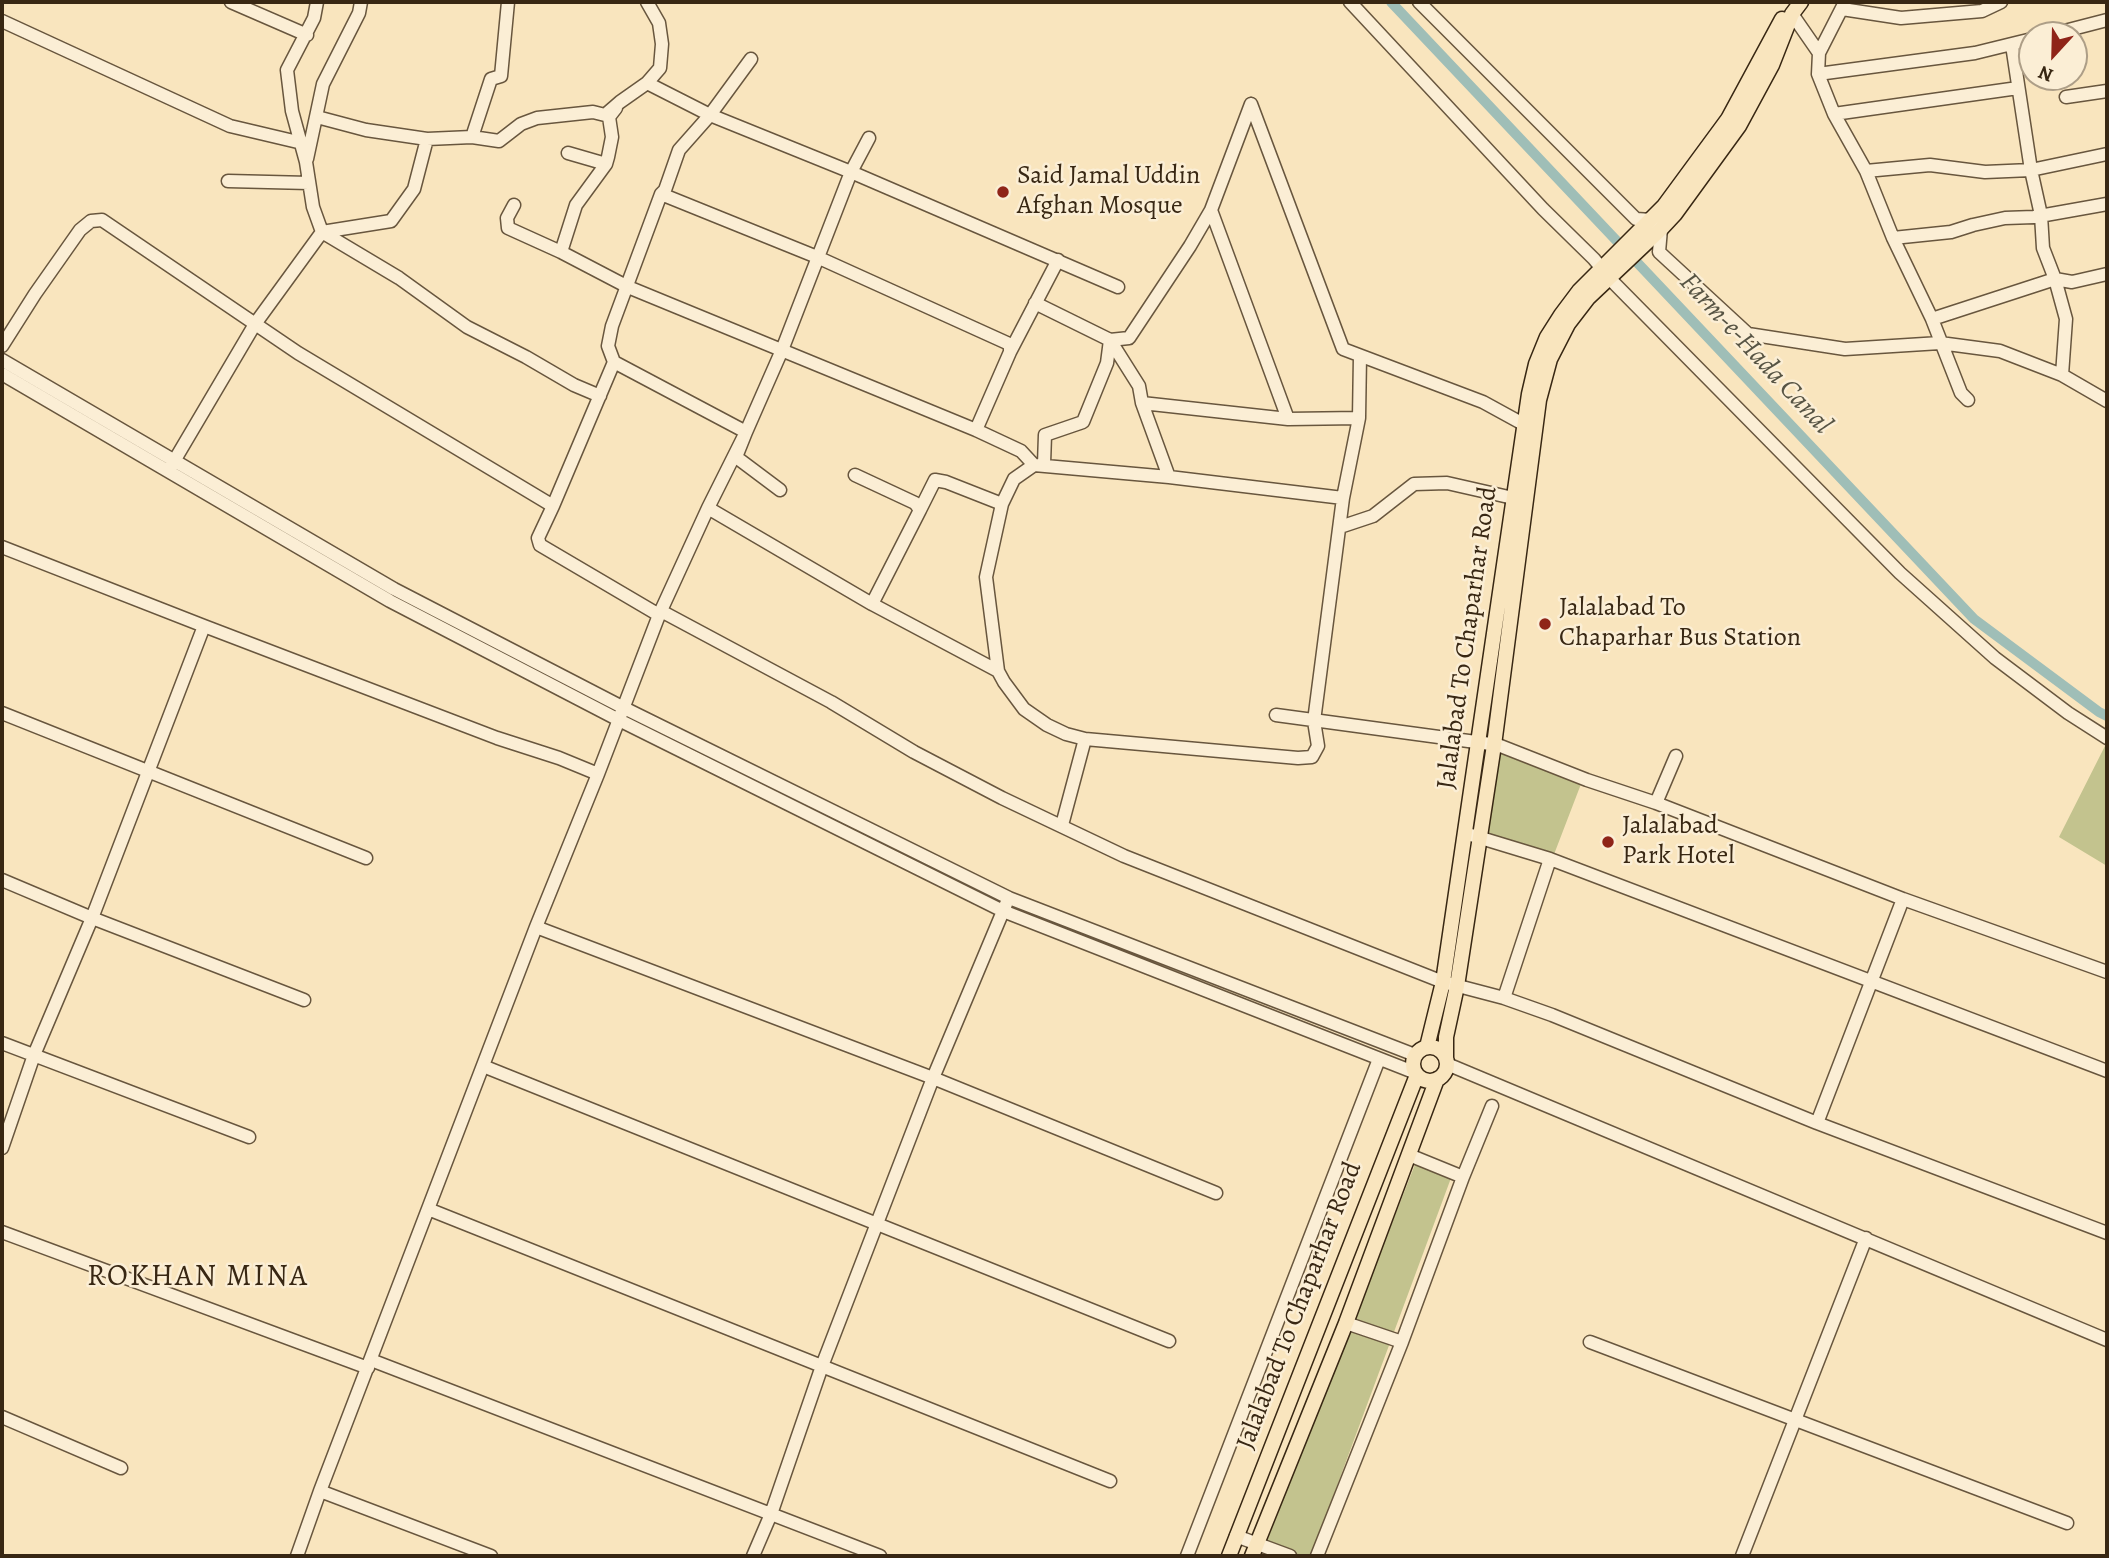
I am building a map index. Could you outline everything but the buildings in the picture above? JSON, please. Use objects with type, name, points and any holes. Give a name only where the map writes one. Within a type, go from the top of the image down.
[{"type":"main road","points":[[1611,270],[1669,210],[1728,119],[1795,6]]},
{"type":"main road","name":"Jalalabad To Chaparhar Road","points":[[1447,1060],[1450,984],[1464,833],[1529,394],[1536,364],[1560,315],[1579,291],[1611,270]]},
{"type":"main road","name":"Jalalabad To Chaparhar Road","points":[[1421,1051],[1450,984],[1480,837],[1539,400],[1550,359],[1568,324],[1611,270]]},
{"type":"main road","points":[[1435,1047],[1447,1060],[1445,1072],[1437,1079],[1426,1080],[1416,1074],[1413,1063],[1421,1051],[1435,1047]]},
{"type":"main road","name":"Jalalabad To Chaparhar Road","points":[[1229,1556],[1416,1074]]},
{"type":"main road","name":"Jalalabad To Chaparhar Road","points":[[1254,1550],[1346,1323],[1437,1079]]},
{"type":"street","points":[[231,2],[307,35]]},
{"type":"street","points":[[317,2],[307,35],[287,71],[292,111],[322,232],[399,278],[467,327],[573,385],[600,396]]},
{"type":"street","points":[[306,162],[323,84],[359,13],[360,2]]},
{"type":"street","points":[[472,137],[491,79],[501,76],[508,2]]},
{"type":"street","points":[[317,117],[366,130],[427,139],[472,137],[499,141],[521,124],[537,118],[593,112],[605,115],[647,83],[660,68],[662,44],[659,23],[647,2]]},
{"type":"street","points":[[1350,2],[1543,209],[1611,270],[1900,573],[1995,658],[2068,713],[2107,738]]},
{"type":"street","points":[[1419,2],[1636,219],[1652,229],[1658,252],[1748,334],[1845,349],[1940,343],[2000,351],[2062,375],[2107,401]]},
{"type":"street","points":[[1968,400],[1961,393],[1866,171],[1834,114],[1818,74],[1819,53],[1844,6],[1901,18],[1982,10],[2001,2]]},
{"type":"street","points":[[1795,6],[1819,53]]},
{"type":"street","points":[[2088,25],[2107,20]]},
{"type":"street","points":[[2,21],[230,126],[302,143]]},
{"type":"street","points":[[1818,74],[1975,53],[2018,43]]},
{"type":"street","points":[[1834,114],[2018,88],[2012,45]]},
{"type":"street","points":[[746,432],[614,362],[608,346],[612,326],[680,149],[710,115],[751,59]]},
{"type":"street","points":[[647,83],[710,115],[851,172],[1118,288]]},
{"type":"street","points":[[2018,91],[2041,215],[2043,248],[2066,319],[2062,375]]},
{"type":"street","points":[[2066,97],[2107,91]]},
{"type":"street","points":[[561,252],[576,205],[606,164],[612,137],[609,117],[620,102]]},
{"type":"street","points":[[1035,303],[1111,340],[1129,338],[1211,210],[1251,104],[1343,349],[1483,402],[1525,425]]},
{"type":"street","points":[[780,490],[736,457],[782,350],[851,172],[869,138]]},
{"type":"street","points":[[171,467],[255,324],[322,232],[391,221],[414,189],[427,139]]},
{"type":"street","points":[[568,153],[606,164]]},
{"type":"street","points":[[1866,171],[1930,165],[1985,172],[2031,170],[2107,154]]},
{"type":"street","points":[[228,181],[309,183]]},
{"type":"street","points":[[661,194],[817,257],[1007,343],[1010,352]]},
{"type":"street","points":[[1893,238],[1951,232],[2006,218],[2034,217],[2107,204]]},
{"type":"street","points":[[514,205],[507,218],[508,228],[628,286],[976,430],[1021,451],[1039,464],[1343,498]]},
{"type":"street","points":[[1211,210],[1289,419]]},
{"type":"street","points":[[2,346],[34,294],[80,230],[86,223],[96,219],[107,223],[357,390],[553,506]]},
{"type":"street","points":[[976,430],[1010,352],[1058,260]]},
{"type":"street","points":[[1931,319],[2055,279],[2072,282],[2107,274]]},
{"type":"street","points":[[1111,340],[1139,386],[1142,402],[1169,477]]},
{"type":"street","points":[[1111,340],[1107,363],[1083,422],[1045,435],[1039,464],[1014,480],[1002,504],[986,577],[998,671],[1024,709],[1066,734],[1085,739],[1305,759],[1312,757],[1318,746],[1314,721],[1343,498],[1359,418],[1360,356]]},
{"type":"street","points":[[2,360],[390,601],[622,714],[1009,898],[1421,1051]]},
{"type":"street","points":[[614,362],[538,538],[540,545],[660,613],[831,702],[914,752],[1002,798],[1125,856],[1450,984],[1504,998],[1552,1015],[1818,1123],[2107,1233]]},
{"type":"street","points":[[2,374],[171,467]]},
{"type":"street","points":[[1142,402],[1289,419],[1359,418]]},
{"type":"street","points":[[297,1556],[536,927],[660,613],[746,432]]},
{"type":"street","points":[[855,475],[915,503],[920,509]]},
{"type":"street","points":[[872,604],[935,480],[1002,504]]},
{"type":"street","points":[[1340,527],[1373,516],[1414,484],[1447,483],[1513,498]]},
{"type":"street","points":[[708,508],[872,604],[998,671]]},
{"type":"street","points":[[2,547],[497,738],[598,774]]},
{"type":"street","points":[[2,1148],[34,1055],[92,918],[204,626]]},
{"type":"street","points":[[2,713],[366,858]]},
{"type":"street","points":[[622,714],[1003,911],[1416,1074]]},
{"type":"street","points":[[1276,715],[1494,745],[1656,803],[1903,899],[2107,972]]},
{"type":"street","points":[[1062,825],[1085,739]]},
{"type":"street","points":[[1656,803],[1676,756]]},
{"type":"street","points":[[1464,833],[1550,859],[2107,1072]]},
{"type":"street","points":[[1504,998],[1550,859]]},
{"type":"street","points":[[2,880],[304,1000]]},
{"type":"street","points":[[753,1556],[771,1514],[822,1366],[933,1078],[1009,898]]},
{"type":"street","points":[[1818,1123],[1903,899]]},
{"type":"street","points":[[536,927],[933,1078],[1216,1193]]},
{"type":"street","points":[[2,1043],[249,1137]]},
{"type":"street","points":[[1187,1556],[1380,1059]]},
{"type":"street","points":[[1447,1060],[2107,1340]]},
{"type":"street","points":[[483,1066],[878,1222],[1169,1341]]},
{"type":"street","points":[[1317,1556],[1492,1106]]},
{"type":"street","points":[[1409,1155],[1463,1177]]},
{"type":"street","points":[[428,1209],[1110,1481]]},
{"type":"street","points":[[2,1233],[370,1364],[880,1556]]},
{"type":"street","points":[[1742,1556],[1866,1238]]},
{"type":"street","points":[[1346,1323],[1402,1342]]},
{"type":"street","points":[[1590,1342],[2067,1523]]},
{"type":"street","points":[[2,1417],[121,1468]]},
{"type":"street","points":[[320,1491],[491,1556]]},
{"type":"street","points":[[1236,1536],[1254,1550],[1290,1556]]},
{"type":"green space","points":[[2107,742],[2107,866],[2059,837]]},
{"type":"green space","points":[[1500,752],[1581,784],[1553,857],[1485,832]]},
{"type":"green space","points":[[1416,1162],[1451,1178],[1311,1556],[1261,1556]]},
{"type":"waterway","name":"Farm-e-Hada Canal","points":[[1391,2],[1974,619],[2107,716]]},
{"type":"place","name":"Said Jamal Uddin Afghan Mosque","points":[[1003,192]]},
{"type":"place","name":"Jalalabad To Chaparhar Bus Station","points":[[1545,624]]},
{"type":"place","name":"Jalalabad Park Hotel","points":[[1608,842]]},
{"type":"district","name":"ROKHAN MINA","points":[[198,1278]]}]
